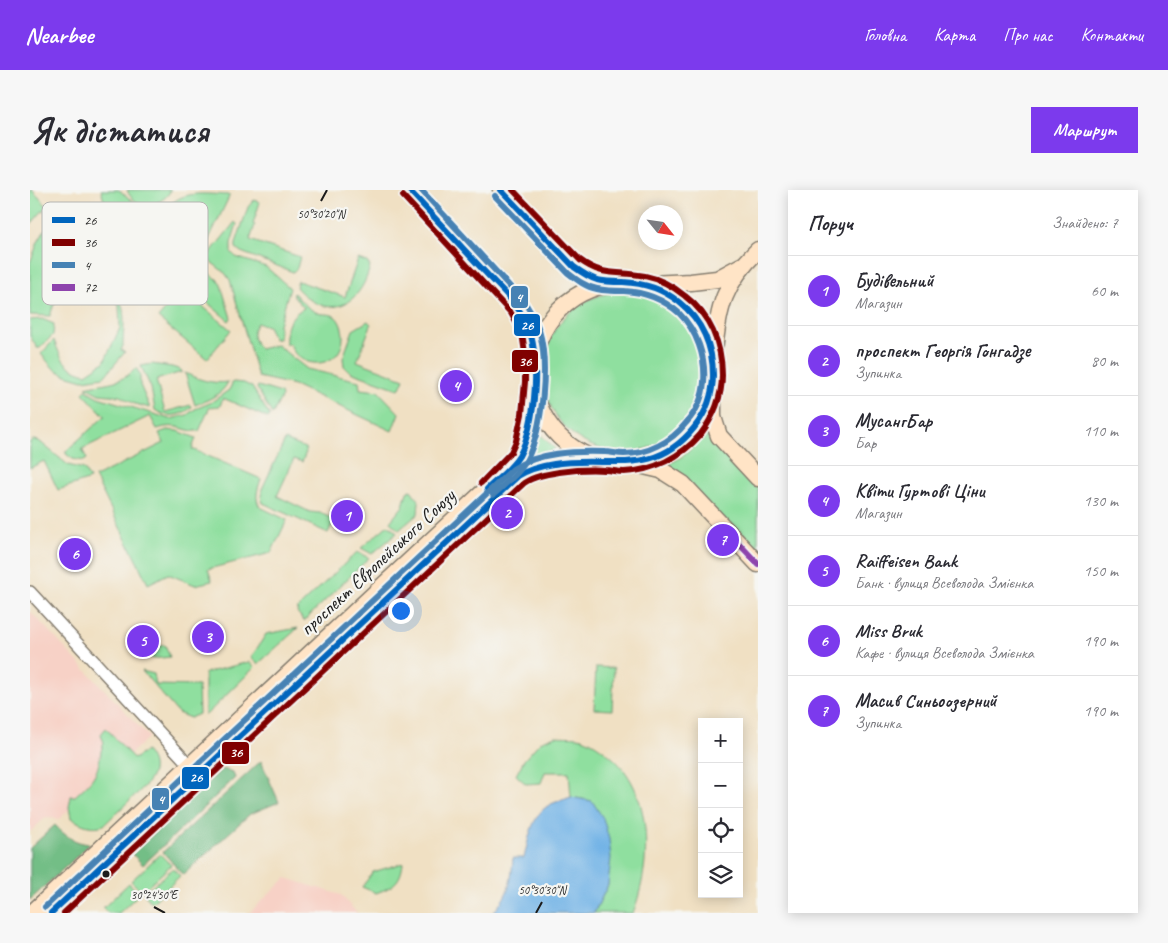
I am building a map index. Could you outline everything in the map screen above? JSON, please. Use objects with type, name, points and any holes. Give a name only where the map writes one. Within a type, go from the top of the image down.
[{"type":"main road","points":[[409,190],[518,308],[528,324],[532,338],[534,382],[538,400],[545,418],[556,433],[570,446],[586,455],[604,461],[651,467],[672,476],[683,484],[758,564]]},
{"type":"main road","points":[[500,190],[583,275],[609,284]]},
{"type":"main road","points":[[758,250],[742,265],[727,288],[720,310],[713,366],[713,417],[719,436],[758,478]]},
{"type":"main road","points":[[534,365],[537,348],[543,332],[558,312],[577,295],[592,288],[609,284],[626,282],[643,284],[691,282],[717,278],[742,265]]},
{"type":"main road","points":[[643,284],[673,297],[691,314],[705,334],[711,350],[713,366]]},
{"type":"main road","name":"проспект Європейського Союзу","points":[[51,913],[194,770],[484,492],[518,457],[529,431],[534,382]]},
{"type":"main road","points":[[623,463],[642,461],[660,455],[676,446],[690,434],[701,418],[709,401],[713,383]]},
{"type":"main road","name":"проспект Європейського Союзу","points":[[32,913],[194,770],[526,470],[551,464],[604,461]]},
{"type":"street","points":[[30,592],[194,770]]},
{"type":"shaded area","points":[[30,611],[149,737],[59,819],[46,817],[30,832]]},
{"type":"shaded area","points":[[286,878],[341,895],[357,913],[249,913]]},
{"type":"green space","points":[[30,190],[32,190],[43,202],[42,212],[30,225]]},
{"type":"green space","points":[[101,190],[119,190],[134,202],[106,202],[104,201]]},
{"type":"green space","points":[[127,190],[171,190],[167,196],[158,202],[138,202],[131,197]]},
{"type":"green space","points":[[195,194],[229,195],[208,241],[208,202],[174,202],[181,197]]},
{"type":"green space","points":[[254,200],[260,202],[250,240],[300,257],[297,268],[293,272],[241,252],[236,248],[248,207]]},
{"type":"green space","points":[[235,222],[237,224],[231,243],[231,252],[236,257],[266,267],[290,288],[279,324],[279,339],[274,339],[268,326],[257,323],[255,327],[254,340],[260,349],[277,345],[307,369],[359,381],[360,389],[378,391],[399,413],[392,431],[294,385],[258,377],[230,280],[225,273],[208,260],[208,256]]},
{"type":"green space","points":[[42,235],[42,305],[54,305],[50,316],[30,315],[30,263]]},
{"type":"green space","points":[[358,259],[367,262],[370,266],[365,281],[350,301],[330,307],[318,304],[307,298],[296,287],[298,281],[345,297]]},
{"type":"green space","points":[[208,272],[217,279],[221,285],[231,318],[229,321],[208,303]]},
{"type":"green space","points":[[631,292],[661,301],[680,315],[690,327],[697,341],[702,356],[702,388],[697,403],[690,417],[680,429],[668,439],[646,449],[631,452],[615,452],[600,449],[578,439],[556,417],[544,388],[543,364],[546,349],[556,327],[578,305],[607,293]]},
{"type":"green space","points":[[294,293],[311,309],[320,314],[332,315],[339,322],[343,334],[341,347],[336,355],[329,360],[311,363],[295,353],[290,344],[286,344],[287,328],[291,319],[304,308],[293,295]]},
{"type":"green space","points":[[122,305],[123,308],[124,316],[123,346],[121,350],[125,352],[104,377],[83,380],[66,375],[54,369],[41,354],[54,340],[65,362],[79,372],[86,374],[104,362],[120,328],[119,306]]},
{"type":"green space","points":[[169,305],[201,305],[231,330],[207,359],[158,318]]},
{"type":"green space","points":[[42,319],[54,324],[53,335],[40,348],[37,348],[30,336],[30,320]]},
{"type":"green space","points":[[368,321],[371,325],[357,361],[404,379],[398,389],[350,372],[344,366],[343,358],[353,330]]},
{"type":"green space","points":[[152,364],[172,367],[182,372],[156,380],[165,412],[191,405],[192,407],[183,413],[174,415],[160,413],[155,410],[151,388],[141,366]]},
{"type":"green space","points":[[136,368],[140,374],[140,385],[150,408],[135,404],[120,396],[99,394],[86,387],[119,380]]},
{"type":"green space","points":[[185,373],[206,381],[228,382],[218,394],[195,405]]},
{"type":"green space","points":[[233,382],[244,383],[252,387],[270,416],[268,418],[223,398],[220,406],[210,407],[199,431],[170,426],[157,429],[150,416],[82,449],[87,459],[84,461],[73,459],[66,454],[66,451],[105,416],[83,393],[86,390],[98,397],[170,419],[187,415],[195,409],[210,403],[229,390]]},
{"type":"green space","points":[[258,386],[281,393],[282,396],[272,414],[257,388]]},
{"type":"green space","points":[[167,430],[178,431],[196,438],[192,449],[261,479],[257,497],[258,504],[260,507],[287,520],[271,553],[208,569],[212,581],[195,585],[168,574],[148,584],[95,477],[164,443],[159,433]]},
{"type":"green space","points":[[538,432],[556,450],[531,456]]},
{"type":"green space","points":[[704,432],[758,489],[758,557],[668,464],[689,451]]},
{"type":"green space","points":[[33,440],[39,441],[68,465],[84,469],[90,479],[58,490],[44,461],[30,468],[30,442]]},
{"type":"green space","points":[[285,440],[305,448],[306,452],[302,462],[294,459],[277,496],[310,512],[320,513],[333,519],[328,533],[263,503],[261,497],[262,489]]},
{"type":"green space","points":[[411,490],[419,501],[418,514],[399,530],[390,522],[403,506],[407,492]]},
{"type":"green space","points":[[388,525],[397,533],[372,554],[361,548]]},
{"type":"green space","points":[[357,552],[369,558],[304,621],[297,612],[298,608]]},
{"type":"green space","points":[[298,628],[258,664],[251,658],[266,634]]},
{"type":"green space","points":[[165,645],[170,657],[150,658],[140,652],[142,650]]},
{"type":"green space","points":[[249,662],[255,667],[205,716],[205,673]]},
{"type":"green space","points":[[596,667],[614,668],[612,710],[594,709]]},
{"type":"green space","points":[[142,671],[154,674],[156,685],[198,686],[199,714],[190,718],[178,713]]},
{"type":"green space","points":[[106,728],[134,759],[146,751],[151,759],[153,772],[146,784],[104,825],[91,826],[71,818],[69,807],[71,796],[75,796],[83,789],[96,773],[104,743],[101,734]]},
{"type":"green space","points":[[555,736],[578,737],[594,744],[608,754],[623,769],[634,787],[641,807],[645,828],[646,850],[644,872],[633,913],[594,913],[608,885],[592,801],[571,797],[569,772],[545,772],[541,783],[526,784],[516,775],[524,760],[540,742]]},
{"type":"green space","points":[[261,761],[279,802],[250,814],[183,875],[163,852]]},
{"type":"green space","points":[[222,769],[233,772],[235,778],[143,865],[132,854]]},
{"type":"green space","points":[[55,825],[71,838],[90,844],[30,900],[30,848]]},
{"type":"green space","points":[[160,854],[171,865],[142,892],[131,881]]},
{"type":"green space","points":[[403,863],[398,879],[391,886],[376,893],[362,887],[373,872]]},
{"type":"green space","points":[[173,868],[180,876],[152,903],[144,894]]},
{"type":"green space","points":[[129,883],[139,894],[119,913],[108,913],[103,908]]},
{"type":"water","points":[[571,797],[592,801],[603,818],[609,839],[611,858],[608,885],[594,913],[493,913],[509,887],[513,858],[524,858],[537,817],[549,805]]},
{"type":"transit line","name":"26","points":[[409,190],[511,300],[525,320],[530,334],[534,350],[535,369],[535,388],[530,426],[525,443],[516,461],[487,489]]},
{"type":"transit line","name":"4","points":[[421,190],[525,303],[535,319],[539,330],[544,360],[544,377],[543,395],[533,446],[520,469],[493,495]]},
{"type":"transit line","name":"26","points":[[51,913],[518,476],[526,471],[554,464],[629,462],[646,459],[662,454],[678,444],[698,422],[710,396],[713,375],[708,344],[694,317],[673,297],[660,290],[638,284],[606,282],[582,273],[574,267],[501,190]]},
{"type":"transit line","name":"36","points":[[64,913],[524,483],[541,476],[565,471],[607,470],[624,472],[656,466],[684,450],[705,428],[713,414],[718,399],[722,375],[717,341],[708,321],[701,312],[680,292],[661,281],[651,277],[604,271],[589,266],[580,260],[513,190]]},
{"type":"transit line","name":"36","points":[[403,196],[511,313],[522,333],[525,353],[525,382],[522,414],[516,441],[511,452],[481,483]]},
{"type":"transit line","name":"4","points":[[45,907],[513,469],[534,459],[569,452],[624,454],[642,452],[666,441],[690,419],[701,399],[704,373],[703,363],[702,354],[695,336],[679,313],[660,300],[646,295],[600,290],[582,283],[568,273],[495,196]]},
{"type":"transit line","name":"72","points":[[729,533],[758,564]]},
{"type":"place","name":"Квіти Гуртові Ціни","points":[[456,386]]},
{"type":"place","name":"проспект Георгія Гонгадзе","points":[[507,513]]},
{"type":"place","name":"Будівельний","points":[[347,516]]},
{"type":"place","name":"Масив Синьоозерний","points":[[723,540]]},
{"type":"place","name":"Miss Bruk","points":[[75,554]]},
{"type":"place","name":"МусангБар","points":[[208,637]]},
{"type":"place","name":"Raiffeisen Bank","points":[[143,641]]}]
